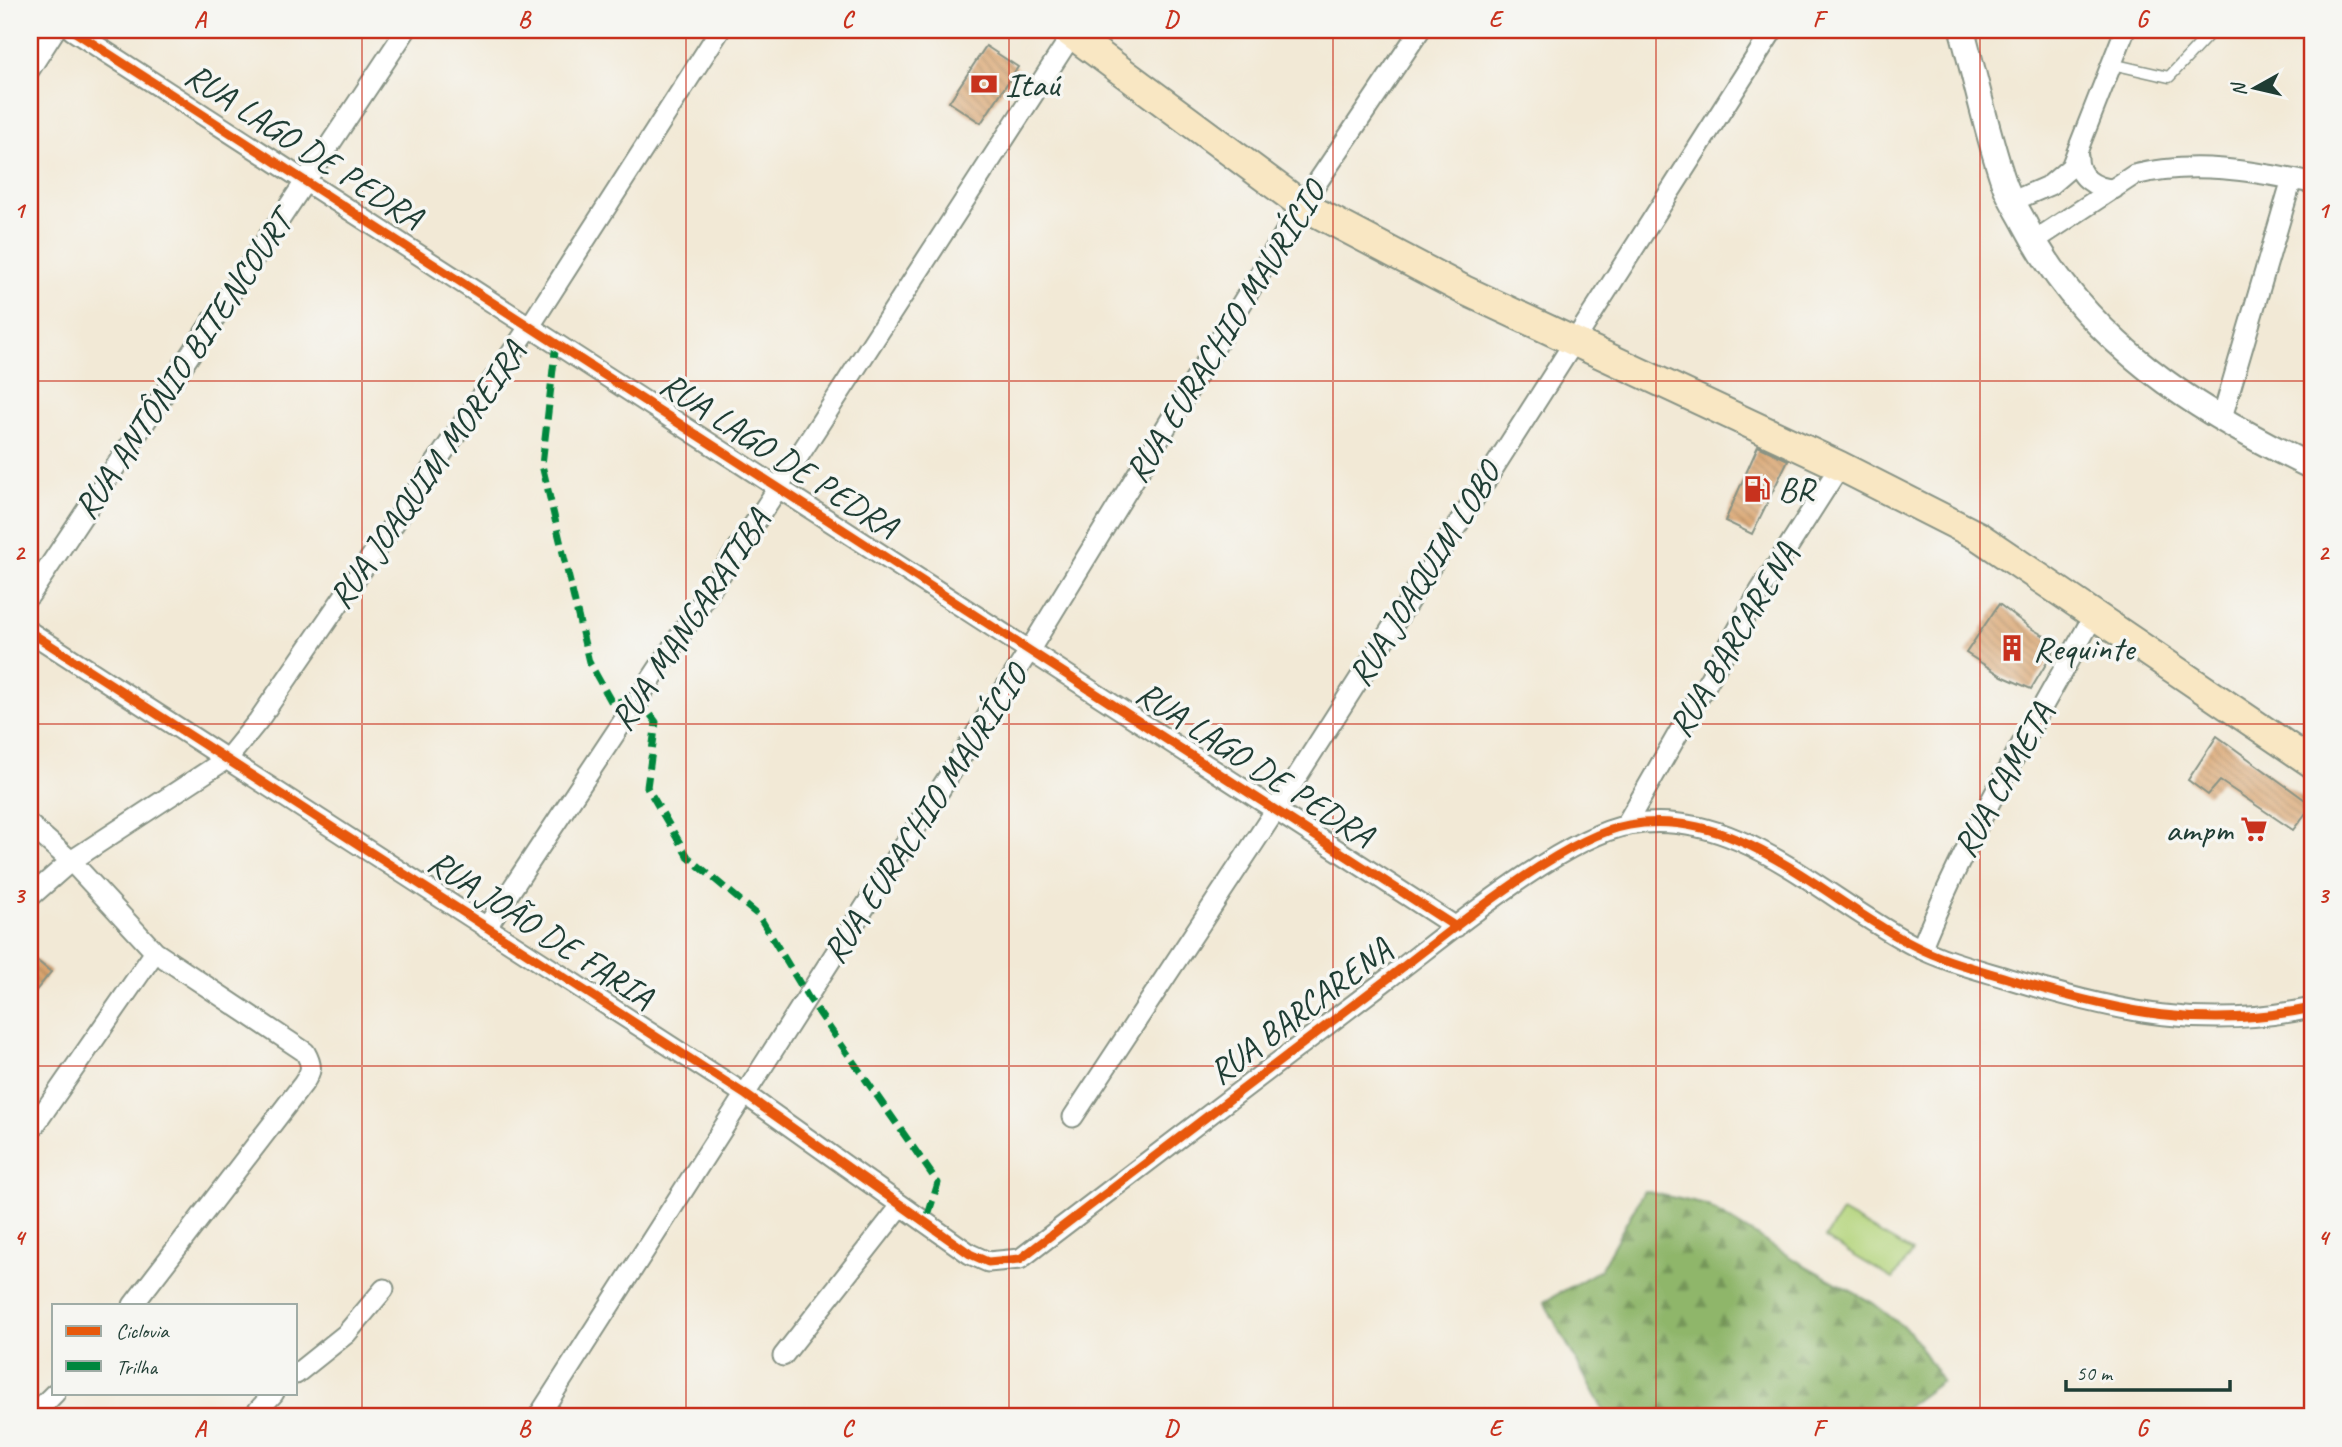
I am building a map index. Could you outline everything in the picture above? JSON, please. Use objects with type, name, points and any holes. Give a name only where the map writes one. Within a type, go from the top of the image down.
[{"type":"main road","points":[[1071,31],[1301,205],[1419,268],[1840,466],[1978,536],[2312,763]]},
{"type":"street","points":[[30,69],[55,30]]},
{"type":"street","name":"RUA LAGO DE PEDRA","points":[[72,30],[1456,927]]},
{"type":"street","name":"RUA ANTÔNIO BITENCOURT","points":[[30,595],[406,30]]},
{"type":"street","name":"RUA JOAQUIM MOREIRA","points":[[30,897],[71,860],[228,758],[258,721],[530,326],[720,30]]},
{"type":"street","name":"RUA EURACHIO MAURÍCIO","points":[[538,1417],[1029,651],[1301,205],[1420,30]]},
{"type":"street","name":"RUA JOAQUIM LOBO","points":[[1073,1117],[1275,811],[1773,30]]},
{"type":"street","points":[[1962,30],[2005,184],[2034,241],[2088,317],[2172,388],[2221,421],[2312,467]]},
{"type":"street","points":[[2013,201],[2050,185],[2071,167],[2078,156],[2125,30]]},
{"type":"street","name":"RUA MANGARATIBA","points":[[486,928],[778,488],[1071,31]]},
{"type":"street","points":[[2078,156],[2078,163],[2089,181],[2097,187],[2114,188]]},
{"type":"street","points":[[2034,241],[2134,176],[2176,167],[2216,167],[2312,183]]},
{"type":"street","points":[[2221,421],[2292,179]]},
{"type":"street","name":"RUA BARCARENA","points":[[1020,1259],[1456,927],[1545,865],[1579,845],[1625,826],[1747,613],[1840,466]]},
{"type":"street","name":"RUA CAMETA","points":[[1921,949],[1950,878],[1980,820],[2094,615]]},
{"type":"street","name":"RUA JOÃO DE FARIA","points":[[30,632],[746,1095],[900,1207],[980,1259],[988,1262],[1020,1259]]},
{"type":"street","points":[[1625,826],[1674,821],[1717,832],[1804,874],[1862,915],[1921,949],[2055,993],[2135,1012],[2187,1019],[2235,1018],[2312,1008]]},
{"type":"street","points":[[30,825],[71,860],[155,952],[305,1052],[312,1063],[311,1073],[303,1084],[134,1304]]},
{"type":"street","points":[[30,1132],[155,952]]},
{"type":"street","points":[[783,1356],[900,1207]]},
{"type":"street","points":[[298,1372],[346,1334],[384,1290]]},
{"type":"street","points":[[31,1417],[54,1394]]},
{"type":"street","points":[[252,1417],[273,1394]]},
{"type":"lane","points":[[2112,64],[2169,77],[2213,30]]},
{"type":"green space","points":[[1644,1191],[1706,1205],[1795,1260],[1873,1303],[1911,1333],[1942,1381],[1893,1417],[1607,1417],[1544,1302],[1600,1270]]},
{"type":"green space","points":[[1842,1212],[1912,1252],[1893,1279],[1825,1238]]},
{"type":"building","name":"Itaú","points":[[986,46],[1018,67],[981,123],[949,102]]},
{"type":"building","name":"BR","points":[[1758,446],[1788,460],[1752,534],[1725,521]]},
{"type":"building","name":"Requinte","points":[[1999,604],[2029,627],[2058,644],[2031,689],[2002,676],[1966,653]]},
{"type":"building","points":[[2217,736],[2312,805],[2293,830],[2220,781],[2208,795],[2188,780]]},
{"type":"building","points":[[30,955],[51,972],[30,998]]},
{"type":"marked path","points":[[556,343],[542,465],[589,662],[612,703],[638,698],[656,722],[647,787],[688,857],[759,916],[808,997],[938,1183],[925,1225]]},
{"type":"cycle path","points":[[72,30],[1456,927]]},
{"type":"cycle path","points":[[30,632],[746,1095],[970,1254],[988,1262],[1020,1259],[1503,891],[1570,848],[1601,833],[1629,825],[1669,823],[1708,829],[1780,861],[1881,927],[1927,952],[2089,1001],[2161,1015],[2197,1018],[2272,1015],[2312,1008]]},
{"type":"place","name":"Itaú","points":[[984,84]]},
{"type":"place","name":"BR","points":[[1757,489]]},
{"type":"place","name":"Requinte","points":[[2012,648]]},
{"type":"place","name":"ampm","points":[[2254,829]]}]
